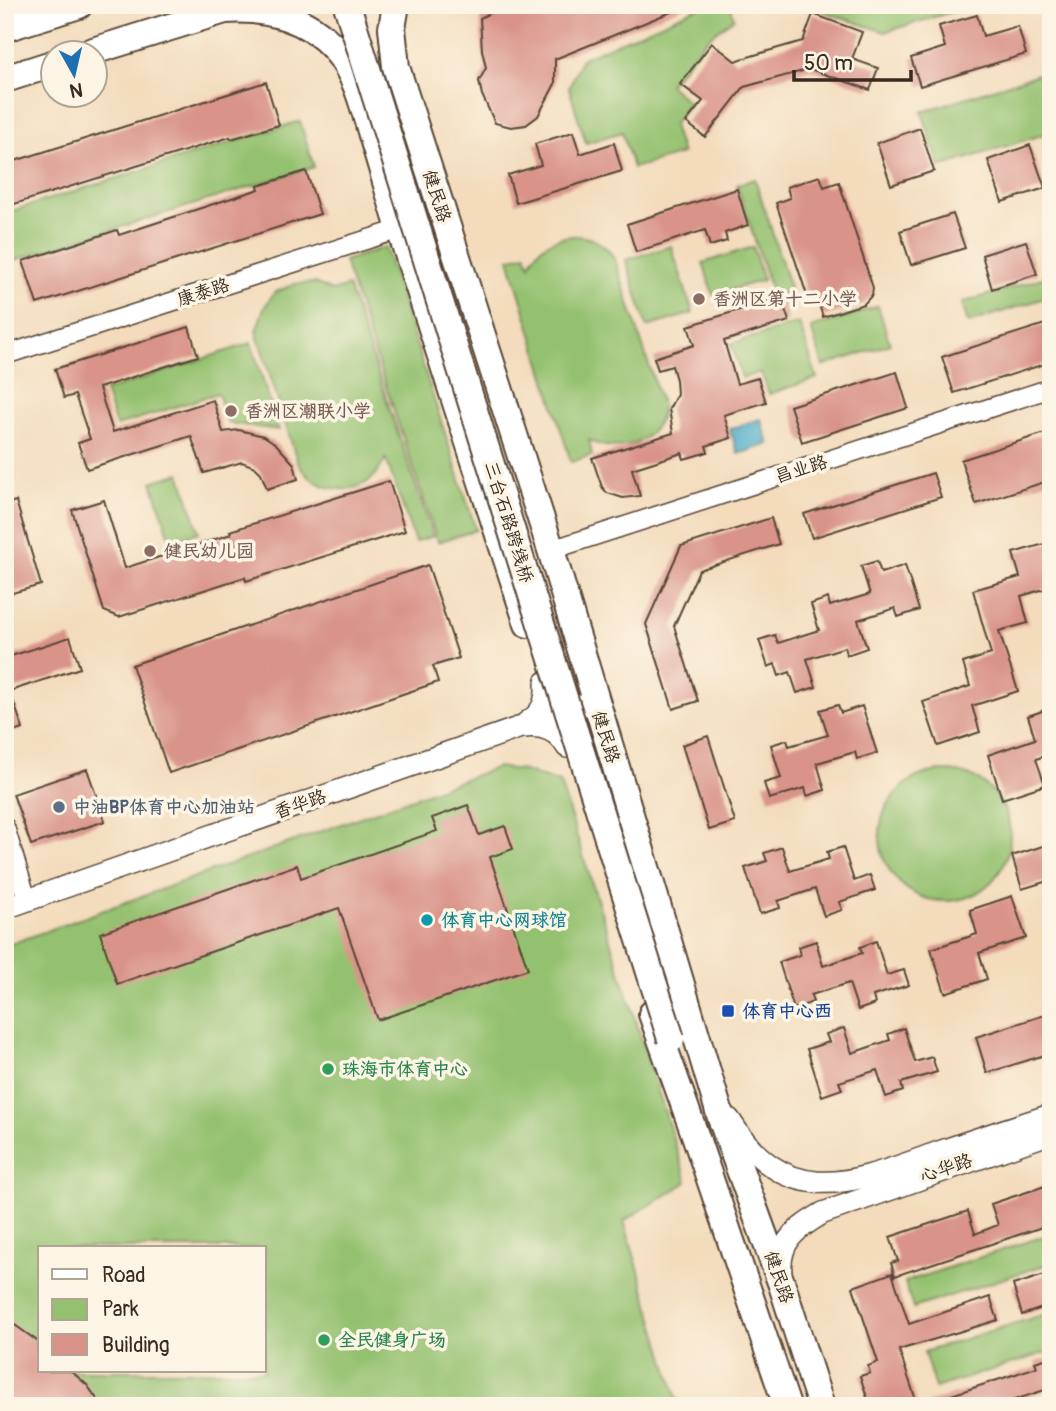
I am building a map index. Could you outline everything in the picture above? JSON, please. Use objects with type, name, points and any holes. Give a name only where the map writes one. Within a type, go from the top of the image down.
[{"type":"main road","points":[[5,29],[79,5]]},
{"type":"main road","name":"三台石路跨线桥","points":[[347,5],[677,1037]]},
{"type":"main road","name":"三台石路跨线桥","points":[[362,5],[677,1037]]},
{"type":"main road","name":"健民路","points":[[396,5],[392,28],[396,67],[551,550],[721,1118],[782,1285],[821,1406]]},
{"type":"main road","name":"健民路","points":[[108,46],[233,8],[278,13],[320,35],[334,48],[355,79],[400,229],[660,1042],[694,1132],[787,1406]]},
{"type":"main road","points":[[5,79],[38,68]]},
{"type":"main road","points":[[677,1037],[721,1118]]},
{"type":"main road","points":[[677,1037],[694,1132]]},
{"type":"street","name":"康泰路","points":[[5,355],[400,229]]},
{"type":"street","name":"昌业路","points":[[551,550],[1051,388]]},
{"type":"street","points":[[519,727],[533,719],[543,708],[547,692],[546,682]]},
{"type":"street","name":"香华路","points":[[5,908],[595,701]]},
{"type":"street","points":[[519,727],[536,726],[549,729],[567,747]]},
{"type":"street","points":[[5,827],[27,900]]},
{"type":"street","name":"心华路","points":[[710,1082],[743,1142],[775,1170],[796,1179],[822,1183],[872,1176],[1051,1115]]},
{"type":"street","name":"心华路","points":[[782,1285],[782,1251],[790,1236],[806,1223],[841,1205],[1051,1133]]},
{"type":"green space","points":[[704,5],[730,5],[734,18],[708,38],[669,84],[689,103],[673,125],[682,154],[633,168],[622,132],[586,143],[569,88],[581,59]]},
{"type":"green space","points":[[803,5],[974,5],[885,32]]},
{"type":"green space","points":[[1051,70],[1051,132],[940,167],[922,112]]},
{"type":"green space","points":[[300,121],[314,167],[6,263],[5,213]]},
{"type":"green space","points":[[755,179],[791,291],[773,296],[737,185]]},
{"type":"green space","points":[[570,236],[596,241],[607,249],[615,260],[662,406],[654,429],[646,437],[636,443],[612,447],[589,440],[592,455],[571,462],[509,259],[526,254],[530,265],[536,253],[545,245]]},
{"type":"green space","points":[[671,246],[693,313],[647,327],[626,260]]},
{"type":"green space","points":[[385,247],[476,530],[438,542],[344,261]]},
{"type":"green space","points":[[753,247],[763,280],[713,295],[703,263]]},
{"type":"green space","points":[[1051,275],[1051,296],[968,323],[962,303]]},
{"type":"green space","points":[[315,283],[332,291],[348,286],[433,536],[415,542],[386,459],[369,481],[360,486],[340,489],[320,484],[304,472],[298,463],[256,331],[264,308],[274,293],[294,284]]},
{"type":"green space","points":[[878,306],[890,344],[823,366],[811,328]]},
{"type":"green space","points":[[799,323],[817,378],[769,394],[761,372],[742,378],[731,344]]},
{"type":"green space","points":[[251,343],[279,430],[228,423],[218,393],[116,426],[105,391]]},
{"type":"green space","points":[[180,473],[199,532],[171,541],[152,482]]},
{"type":"green space","name":"珠海市体育中心","points":[[498,767],[524,771],[560,783],[687,1182],[624,1221],[679,1406],[5,1406],[5,946]]},
{"type":"green space","points":[[945,771],[970,776],[991,790],[1005,811],[1010,836],[1005,861],[991,882],[970,896],[945,901],[920,896],[899,882],[885,861],[880,836],[885,811],[899,790],[920,776]]},
{"type":"green space","points":[[1051,1234],[1051,1263],[913,1308],[905,1282]]},
{"type":"green space","points":[[1051,1312],[1051,1351],[935,1388],[924,1352]]},
{"type":"water","points":[[761,419],[769,444],[738,454],[730,429]]},
{"type":"building","points":[[505,5],[686,6],[555,59],[555,84],[538,116],[526,125],[511,127],[495,123],[482,95],[479,81],[486,68],[480,18]]},
{"type":"building","points":[[813,14],[862,32],[852,59],[878,68],[870,90],[810,69],[744,87],[705,137],[686,122],[703,101],[680,84],[712,43],[735,61],[803,41]]},
{"type":"building","points":[[977,15],[983,36],[1018,26],[1026,54],[920,86],[911,58],[945,47],[939,26]]},
{"type":"building","points":[[266,82],[279,125],[231,139],[230,137],[5,207],[5,164]]},
{"type":"building","points":[[920,128],[934,171],[891,185],[877,143]]},
{"type":"building","points":[[573,132],[580,154],[614,143],[622,171],[516,203],[508,175],[541,165],[535,144]]},
{"type":"building","points":[[1030,145],[1045,188],[1002,202],[988,160]]},
{"type":"building","points":[[306,171],[320,214],[37,304],[23,261],[117,230],[119,235]]},
{"type":"building","points":[[820,176],[824,187],[839,182],[873,288],[872,295],[864,304],[823,317],[817,298],[809,301],[776,203],[790,198],[787,187]]},
{"type":"building","points":[[737,189],[748,225],[725,233],[727,241],[710,246],[705,230],[636,252],[627,224]]},
{"type":"building","points":[[953,214],[965,248],[911,265],[900,231]]},
{"type":"building","points":[[1026,241],[1037,274],[992,289],[982,255]]},
{"type":"building","points":[[781,297],[789,321],[724,341],[737,384],[758,378],[766,402],[724,415],[731,438],[706,446],[708,452],[684,459],[682,453],[632,469],[640,496],[623,498],[607,493],[602,487],[592,458],[673,433],[669,409],[677,394],[676,380],[672,366],[658,370],[654,358],[694,345],[688,326]]},
{"type":"building","points":[[1051,322],[1051,362],[954,393],[942,357]]},
{"type":"building","points":[[189,327],[198,356],[99,388],[113,432],[213,400],[223,432],[239,430],[264,436],[276,444],[294,464],[298,479],[267,489],[261,473],[255,467],[242,462],[204,473],[191,436],[87,469],[78,443],[90,439],[75,395],[64,398],[55,369]]},
{"type":"building","points":[[897,372],[908,408],[802,442],[790,406]]},
{"type":"building","points":[[1051,431],[1051,480],[976,504],[961,460]]},
{"type":"building","points":[[933,473],[941,497],[812,538],[804,514]]},
{"type":"building","points":[[389,481],[405,531],[119,617],[104,611],[72,510],[104,500],[125,568],[231,534],[230,531]]},
{"type":"building","points":[[16,501],[41,585],[5,595],[5,504]]},
{"type":"building","points":[[771,518],[779,544],[699,570],[674,626],[698,701],[673,709],[646,624],[681,546]]},
{"type":"building","points":[[1051,542],[1051,587],[1021,596],[1028,623],[999,631],[1018,691],[972,706],[980,732],[938,746],[923,702],[970,686],[963,663],[991,654],[973,590],[1020,577],[1013,553]]},
{"type":"building","points":[[877,561],[881,573],[905,565],[919,610],[898,617],[895,608],[858,620],[867,648],[847,655],[845,647],[807,659],[816,687],[797,693],[790,672],[779,676],[775,664],[768,667],[759,640],[775,635],[778,643],[819,630],[811,604],[828,598],[830,606],[870,594],[861,566]]},
{"type":"building","points":[[428,565],[459,658],[433,666],[438,682],[169,773],[132,665]]},
{"type":"building","points":[[70,637],[80,668],[10,691],[23,729],[5,734],[5,658]]},
{"type":"building","points":[[838,705],[841,713],[862,706],[877,753],[857,759],[855,752],[817,763],[825,790],[807,796],[805,788],[769,799],[764,783],[781,778],[771,745],[787,740],[789,746],[828,735],[820,710]]},
{"type":"building","points":[[1051,708],[1051,754],[1036,759],[1045,785],[1002,799],[988,755],[1035,739],[1028,716]]},
{"type":"building","points":[[708,736],[735,822],[709,830],[682,745]]},
{"type":"building","name":"中油BP体育中心加油站","points":[[87,769],[105,821],[31,845],[13,794]]},
{"type":"building","name":"体育中心网球馆","points":[[468,805],[479,835],[505,826],[513,849],[490,857],[528,969],[378,1020],[339,908],[117,984],[100,933],[297,865],[301,878],[437,831],[432,818]]},
{"type":"building","points":[[1046,845],[1051,860],[1051,880],[1022,889],[1012,856]]},
{"type":"building","points":[[782,847],[790,871],[829,859],[827,852],[843,847],[854,881],[870,875],[875,890],[839,902],[842,910],[824,916],[815,889],[778,901],[780,908],[760,914],[745,868],[767,861],[764,853]]},
{"type":"building","points":[[1012,896],[1026,938],[979,953],[987,979],[945,993],[931,949],[977,934],[970,910]]},
{"type":"building","points":[[816,941],[823,966],[862,953],[860,947],[876,941],[887,975],[904,970],[909,985],[873,996],[875,1004],[858,1010],[849,983],[811,995],[813,1002],[794,1009],[779,962],[800,955],[798,947]]},
{"type":"building","points":[[1051,1013],[1051,1053],[987,1073],[976,1037]]},
{"type":"building","points":[[844,1028],[852,1053],[890,1040],[888,1034],[904,1028],[915,1062],[932,1057],[937,1072],[901,1083],[903,1091],[886,1097],[877,1070],[839,1082],[842,1089],[822,1096],[807,1049],[829,1042],[826,1034]]},
{"type":"building","points":[[1051,1184],[1051,1224],[895,1276],[891,1263],[898,1261],[890,1237],[968,1211],[975,1234],[998,1225],[991,1204]]},
{"type":"building","points":[[892,1273],[909,1324],[990,1297],[998,1320],[899,1350],[918,1406],[870,1406],[860,1376],[870,1373],[868,1366],[878,1362],[853,1287]]},
{"type":"building","points":[[1051,1273],[1051,1305],[1022,1315],[1013,1285]]},
{"type":"building","points":[[5,1318],[38,1342],[38,1372],[72,1372],[87,1385],[102,1406],[5,1406]]},
{"type":"building","points":[[1051,1357],[1051,1388],[996,1406],[927,1406],[927,1403],[1037,1367],[1035,1362]]},
{"type":"place","name":"香洲区第十二小学","points":[[699,299]]},
{"type":"place","name":"香洲区潮联小学","points":[[231,411]]},
{"type":"place","name":"健民幼儿园","points":[[150,551]]},
{"type":"place","name":"中油BP体育中心加油站","points":[[59,807]]},
{"type":"place","name":"体育中心网球馆","points":[[427,920]]},
{"type":"place","name":"体育中心西","points":[[728,1011]]},
{"type":"place","name":"珠海市体育中心","points":[[328,1069]]},
{"type":"place","name":"全民健身广场","points":[[324,1340]]}]
